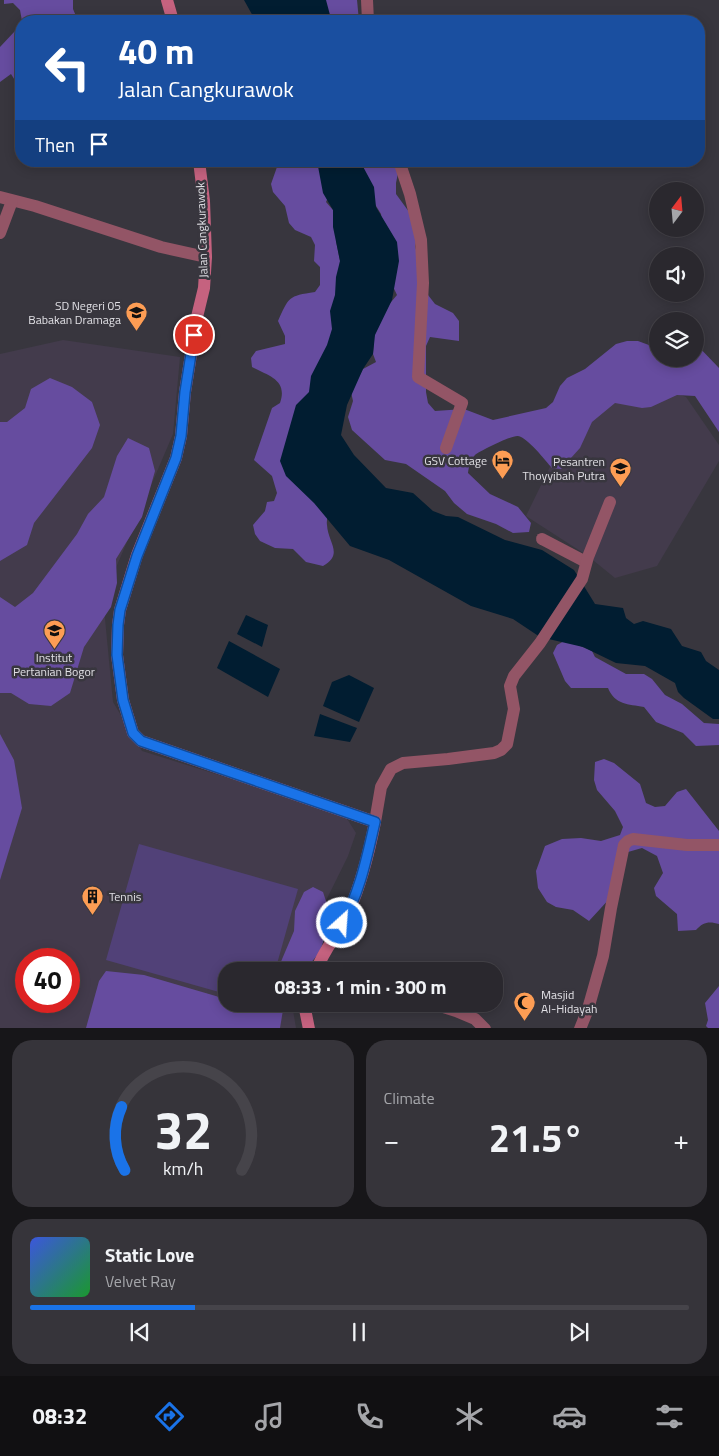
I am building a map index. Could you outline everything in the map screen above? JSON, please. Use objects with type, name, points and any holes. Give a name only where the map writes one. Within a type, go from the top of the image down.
[{"type":"street","points":[[167,0],[171,15]]},
{"type":"street","points":[[367,0],[368,15]]},
{"type":"street","name":"Jalan Cangkurawok","points":[[200,167],[204,202],[206,257],[204,288],[197,317],[185,392],[180,444],[137,556],[120,610],[118,625],[117,655],[123,700],[128,720],[133,733],[141,741],[375,822]]},
{"type":"street","points":[[401,167],[410,194],[421,240],[423,283],[418,376],[462,403],[446,448]]},
{"type":"street","points":[[0,233],[6,199],[34,206],[161,248],[206,257]]},
{"type":"street","points":[[320,962],[349,911],[366,864],[381,787],[391,770],[404,763],[494,753],[501,750],[507,744],[514,709],[510,686],[514,676],[540,643],[582,579],[586,562],[610,502]]},
{"type":"street","points":[[542,539],[586,562]]},
{"type":"street","points":[[580,1028],[588,1009],[603,956],[624,845],[628,840],[633,839],[687,845],[719,845]]},
{"type":"street","points":[[305,1012],[309,1028]]},
{"type":"street","points":[[458,1012],[475,1019],[485,1028]]},
{"type":"shaded area","points":[[4,0],[73,0],[76,15],[21,15],[20,10],[13,3],[4,4]]},
{"type":"shaded area","points":[[319,0],[357,0],[358,15],[324,15]]},
{"type":"shaded area","points":[[15,31],[15,80],[11,74],[0,82],[0,47]]},
{"type":"shaded area","points":[[277,167],[324,167],[330,193],[326,202],[333,210],[338,222],[336,241],[340,261],[331,506],[327,523],[334,552],[333,557],[323,566],[306,562],[293,549],[275,548],[260,541],[255,534],[253,525],[265,511],[267,502],[274,501],[277,493],[272,476],[254,460],[272,408],[280,403],[282,395],[279,384],[275,380],[252,367],[251,358],[256,351],[285,344],[285,336],[278,321],[287,302],[299,295],[315,292],[320,285],[320,267],[314,261],[315,245],[311,237],[295,230],[289,223],[285,206],[273,192],[271,184]]},
{"type":"shaded area","points":[[357,167],[396,167],[398,173],[396,194],[420,227],[415,246],[428,295],[435,304],[453,313],[459,321],[459,341],[430,337],[426,346],[426,392],[428,403],[435,411],[464,409],[493,420],[546,408],[553,402],[560,386],[567,378],[585,369],[616,344],[638,341],[649,345],[649,367],[704,367],[704,352],[719,368],[719,432],[695,396],[677,395],[651,407],[642,408],[615,403],[592,422],[580,448],[561,469],[552,468],[531,445],[518,436],[489,447],[475,455],[471,461],[468,473],[490,494],[518,507],[531,523],[529,532],[513,533],[496,524],[467,514],[454,503],[445,491],[406,464],[385,460],[352,430],[348,417],[353,401],[351,392],[363,369],[376,362],[373,354],[375,321],[397,295],[389,278],[381,214],[365,188]]},
{"type":"shaded area","name":"Institut Pertanian Bogor","points":[[63,340],[180,357],[173,434],[103,598],[113,702],[142,751],[344,814],[356,833],[348,856],[298,962],[218,962],[218,1012],[293,1012],[296,1028],[0,1028],[0,354]]},
{"type":"shaded area","points":[[50,378],[72,387],[92,402],[100,425],[92,448],[34,523],[27,545],[0,561],[0,422],[7,422],[25,408],[31,389]]},
{"type":"shaded area","name":"Pesantren Thoyyibah Putra","points":[[637,379],[686,397],[719,445],[719,461],[657,566],[615,578],[588,556],[526,516],[563,440]]},
{"type":"shaded area","points":[[128,438],[149,448],[155,471],[142,517],[116,559],[117,583],[111,607],[84,647],[70,693],[51,706],[29,704],[11,693],[0,693],[0,597],[15,607],[33,593],[77,534],[88,514],[104,497],[117,456]]},
{"type":"shaded area","points":[[566,640],[592,651],[595,657],[626,674],[644,674],[652,679],[665,695],[682,704],[704,723],[719,724],[719,745],[696,746],[683,733],[656,722],[644,707],[618,701],[608,688],[571,688],[565,681],[553,653],[557,645]]},
{"type":"shaded area","points":[[0,734],[14,760],[22,808],[0,880]]},
{"type":"shaded area","points":[[604,759],[614,763],[640,784],[646,803],[655,807],[665,806],[677,792],[686,789],[719,831],[719,924],[706,923],[696,930],[678,931],[677,914],[656,896],[654,888],[663,873],[657,856],[642,848],[628,852],[611,897],[589,921],[573,910],[556,907],[547,902],[538,888],[536,871],[545,846],[562,839],[581,838],[601,841],[620,835],[623,827],[615,811],[597,790],[594,780],[595,762]]},
{"type":"shaded area","points":[[139,844],[298,889],[278,962],[218,962],[218,992],[106,960]]},
{"type":"shaded area","points":[[313,887],[323,892],[331,916],[320,952],[312,962],[281,962],[294,931],[295,911],[304,892]]},
{"type":"shaded area","points":[[106,971],[144,975],[218,997],[218,1012],[283,1012],[280,1028],[86,1028],[99,981]]},
{"type":"shaded area","points":[[719,986],[719,1028],[708,1028],[706,1026],[708,1020],[705,1003]]},
{"type":"water","points":[[244,0],[326,0],[330,15],[252,15]]},
{"type":"water","points":[[318,167],[363,167],[374,187],[376,207],[397,242],[399,261],[392,300],[375,335],[373,354],[363,369],[347,405],[341,435],[354,455],[386,488],[413,493],[433,511],[446,516],[458,517],[505,540],[542,550],[574,570],[595,604],[623,608],[626,618],[634,624],[643,621],[671,629],[682,646],[701,652],[706,661],[719,670],[719,719],[713,719],[684,698],[678,692],[675,683],[645,666],[616,663],[583,647],[540,637],[513,619],[471,606],[389,560],[350,546],[314,503],[286,476],[280,461],[296,405],[309,392],[311,376],[327,345],[332,329],[330,311],[335,295],[336,277],[340,261],[333,227],[333,210],[323,193]]},
{"type":"water","points":[[246,615],[268,625],[262,647],[237,634]]},
{"type":"water","points":[[229,641],[280,669],[268,697],[217,668]]},
{"type":"water","points":[[349,675],[374,688],[359,722],[323,706],[332,682]]},
{"type":"water","points":[[320,714],[357,728],[350,742],[314,736]]},
{"type":"place","name":"SD Negeri 05 Babakan Dramaga","points":[[137,332]]},
{"type":"place","name":"GSV Cottage","points":[[503,480]]},
{"type":"place","name":"Pesantren Thoyyibah Putra","points":[[621,488]]},
{"type":"place","name":"Institut Pertanian Bogor","points":[[54,650]]},
{"type":"place","name":"Tennis","points":[[93,916]]},
{"type":"place","name":"Masjid Al-Hidayah","points":[[525,1021]]},
{"type":"route","points":[[194,335],[185,392],[181,436],[176,458],[150,519],[126,587],[120,610],[117,655],[123,700],[128,720],[133,733],[141,741],[375,822],[366,864],[349,911],[342,923]]}]
